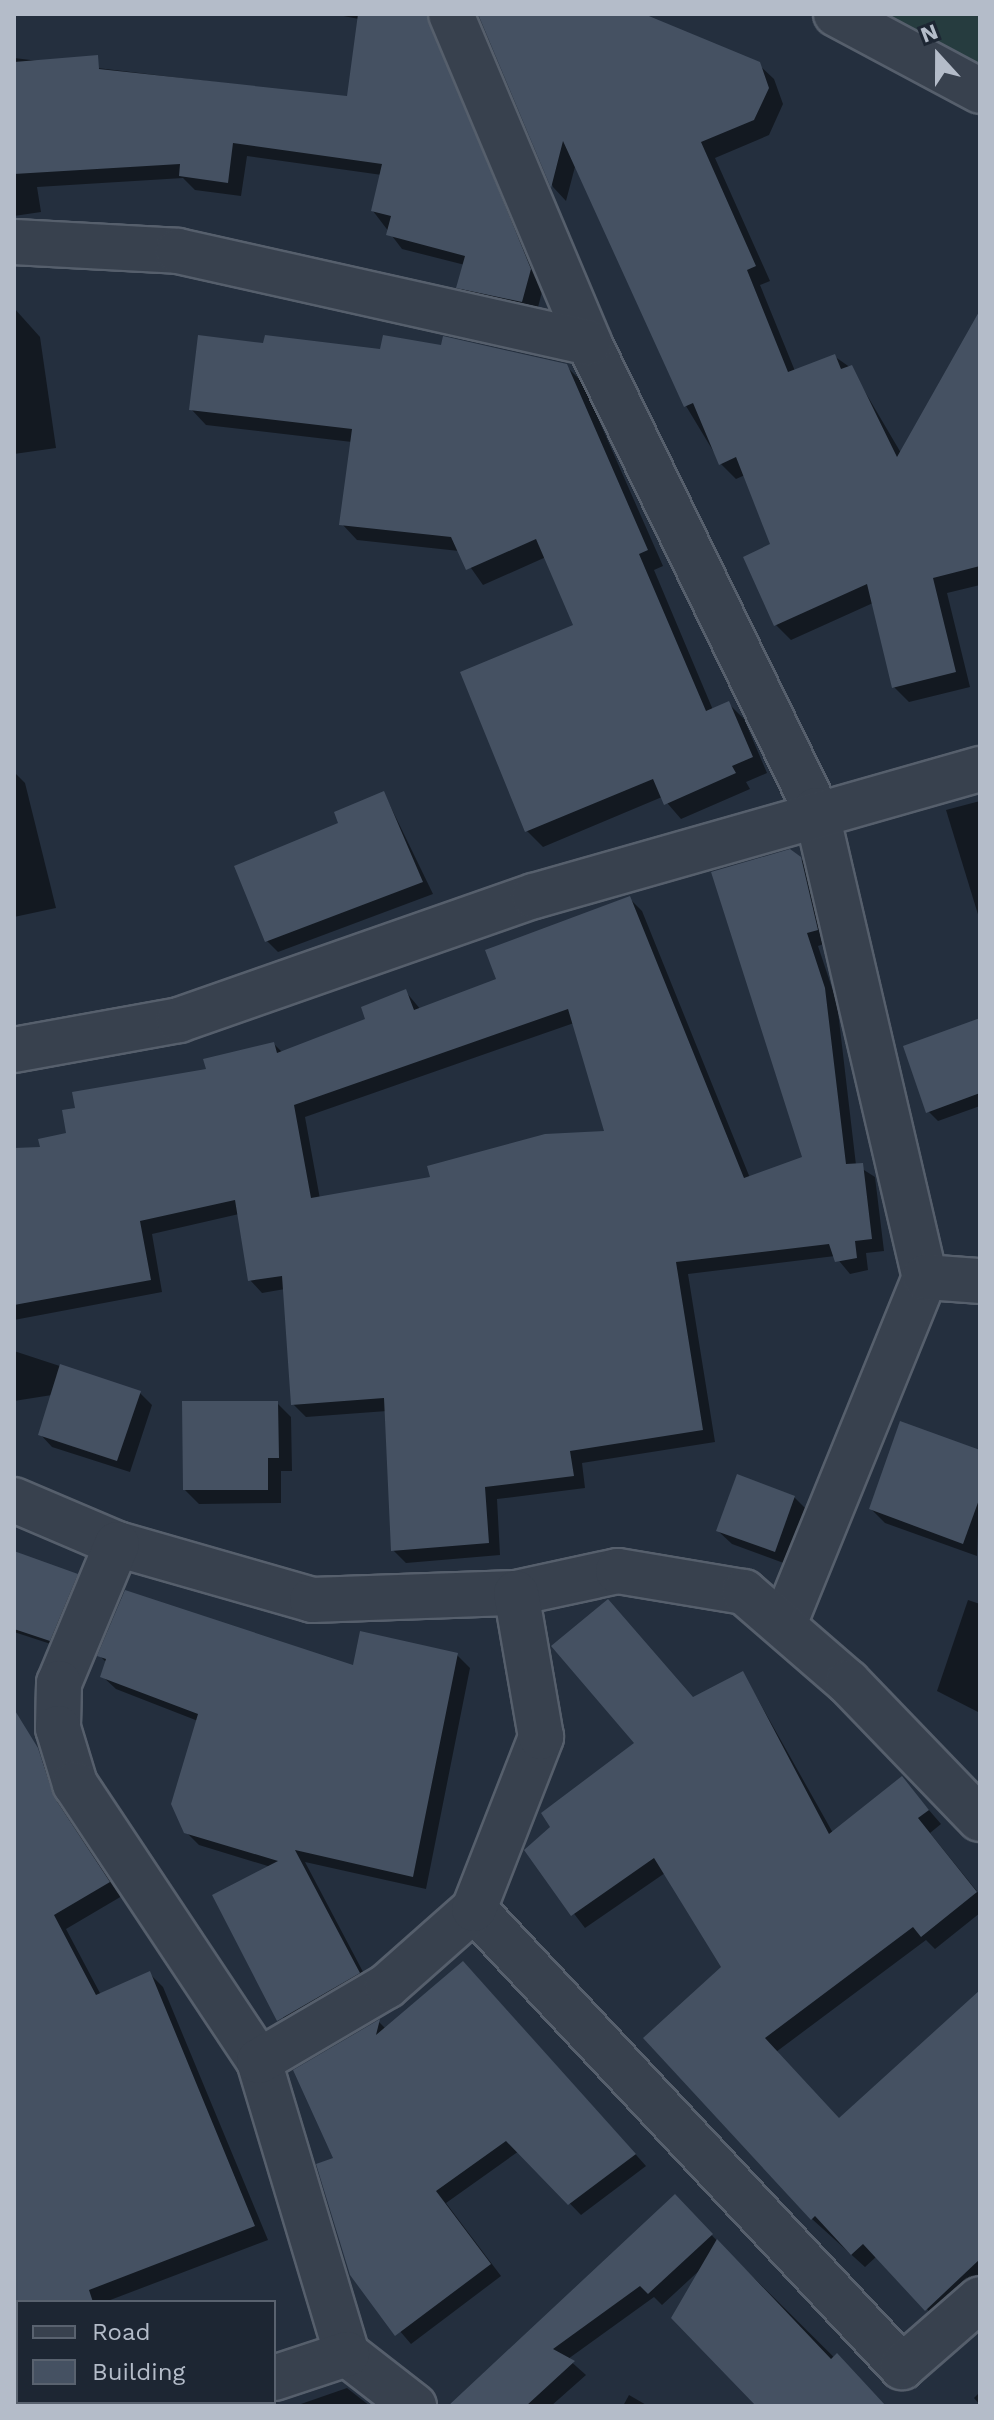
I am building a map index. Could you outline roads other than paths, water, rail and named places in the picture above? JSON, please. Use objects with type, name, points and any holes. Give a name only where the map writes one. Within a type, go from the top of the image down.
[{"type":"street","points":[[451,14],[589,343],[816,810],[925,1277],[784,1625]]},
{"type":"street","points":[[836,14],[980,91]]},
{"type":"street","points":[[14,242],[178,251],[589,343]]},
{"type":"street","points":[[14,1050],[179,1020],[534,896],[816,810],[980,769]]},
{"type":"street","points":[[925,1277],[980,1281]]},
{"type":"street","points":[[14,1500],[117,1544],[312,1600],[516,1593],[618,1571],[744,1592],[784,1625],[980,1819]]},
{"type":"street","points":[[117,1544],[59,1683],[58,1728],[75,1784],[259,2061],[347,2354],[414,2406]]},
{"type":"street","points":[[259,2061],[387,1986],[474,1909],[541,1737],[516,1593]]},
{"type":"street","points":[[474,1909],[902,2367],[980,2299]]},
{"type":"street","points":[[276,2377],[347,2354]]}]
